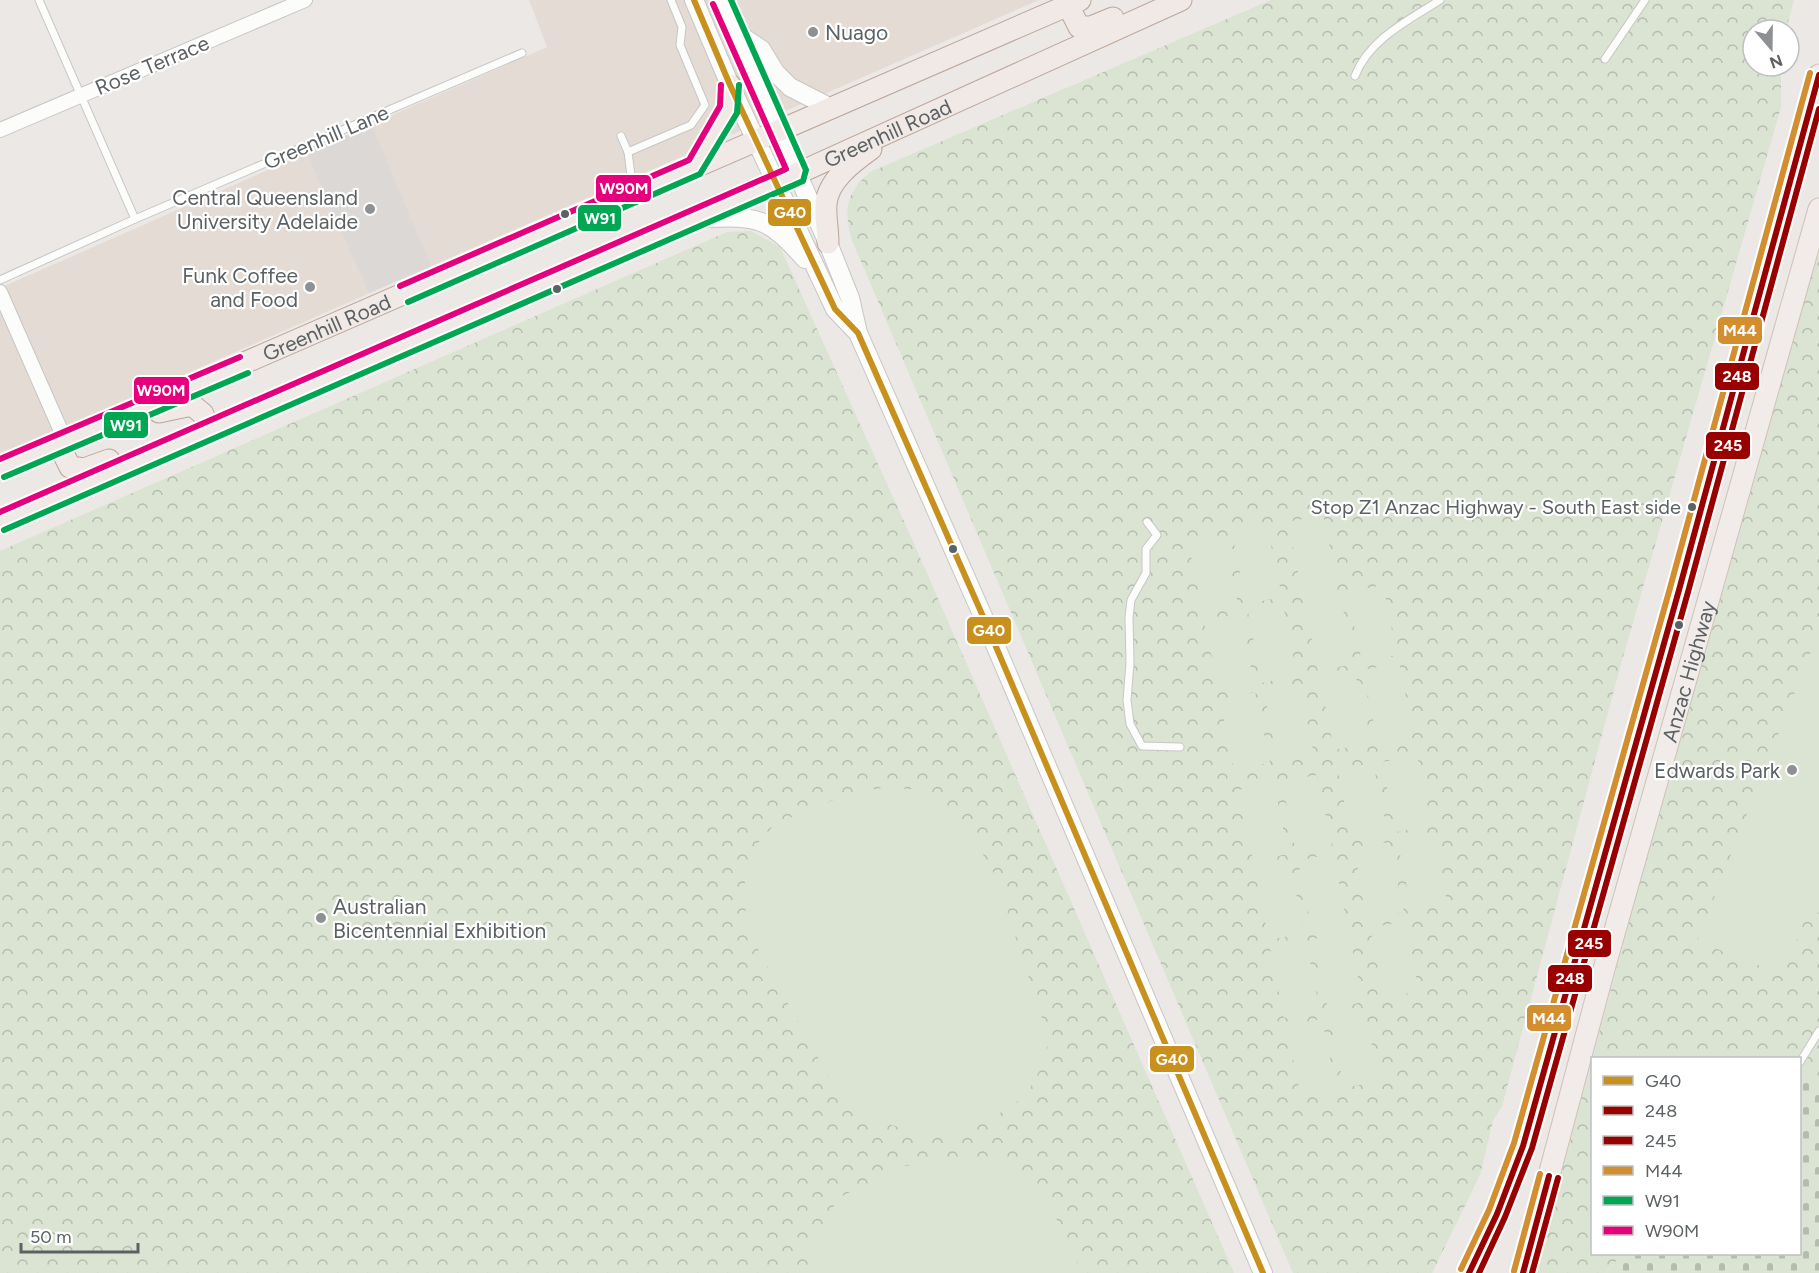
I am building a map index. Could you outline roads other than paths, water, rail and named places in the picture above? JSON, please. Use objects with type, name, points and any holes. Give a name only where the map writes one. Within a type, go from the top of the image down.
[{"type":"highway","points":[[1074,3],[1079,27],[1091,27],[1130,11],[1175,3]]},
{"type":"highway","name":"Greenhill Road","points":[[0,469],[1074,3]]},
{"type":"highway","name":"Greenhill Road","points":[[0,522],[699,218],[1175,3]]},
{"type":"highway","points":[[696,167],[729,109],[730,85]]},
{"type":"highway","points":[[828,243],[826,203],[831,189],[843,172],[900,127]]},
{"type":"highway","points":[[137,410],[160,412],[192,405],[203,414],[209,431]]},
{"type":"highway","points":[[65,441],[64,455],[70,467],[84,469],[113,458],[151,456]]},
{"type":"main road","points":[[694,0],[730,85],[835,309],[858,333]]},
{"type":"main road","points":[[721,0],[828,243],[850,298],[858,333],[985,621],[1263,1273]]},
{"type":"main road","points":[[735,32],[761,49],[775,72],[790,87],[831,108]]},
{"type":"main road","name":"Anzac Highway","points":[[1469,1273],[1497,1214],[1523,1146],[1819,75]]},
{"type":"main road","name":"Anzac Highway","points":[[1523,1273],[1604,969],[1819,209]]},
{"type":"main road","points":[[699,218],[747,217],[766,223],[787,238],[818,273]]},
{"type":"main road","points":[[1762,287],[1794,295]]},
{"type":"street","name":"Rose Terrace","points":[[0,130],[305,0]]},
{"type":"street","points":[[0,292],[65,441]]},
{"type":"lane","points":[[39,0],[135,219]]},
{"type":"lane","points":[[628,152],[691,125],[705,105],[680,45],[682,27],[671,0]]},
{"type":"lane","points":[[1355,76],[1360,62],[1383,37],[1440,0]]},
{"type":"lane","points":[[1605,59],[1645,0]]},
{"type":"lane","name":"Greenhill Lane","points":[[0,280],[135,219],[522,53]]},
{"type":"lane","points":[[621,136],[628,152],[633,194]]},
{"type":"lane","points":[[1147,522],[1157,535],[1146,549],[1146,573],[1131,600],[1127,700],[1130,724],[1142,746],[1180,747]]},
{"type":"lane","points":[[1801,1060],[1819,1031]]},
{"type":"place","name":"Nuago","points":[[813,32]]},
{"type":"place","name":"Central Queensland University Adelaide","points":[[370,209]]},
{"type":"place","name":"Funk Coffee and Food","points":[[310,287]]},
{"type":"place","name":"Stop Z1 Anzac Highway - South East side","points":[[1692,507]]},
{"type":"place","name":"Edwards Park","points":[[1792,770]]},
{"type":"place","name":"Australian Bicentennial Exhibition","points":[[321,918]]}]
